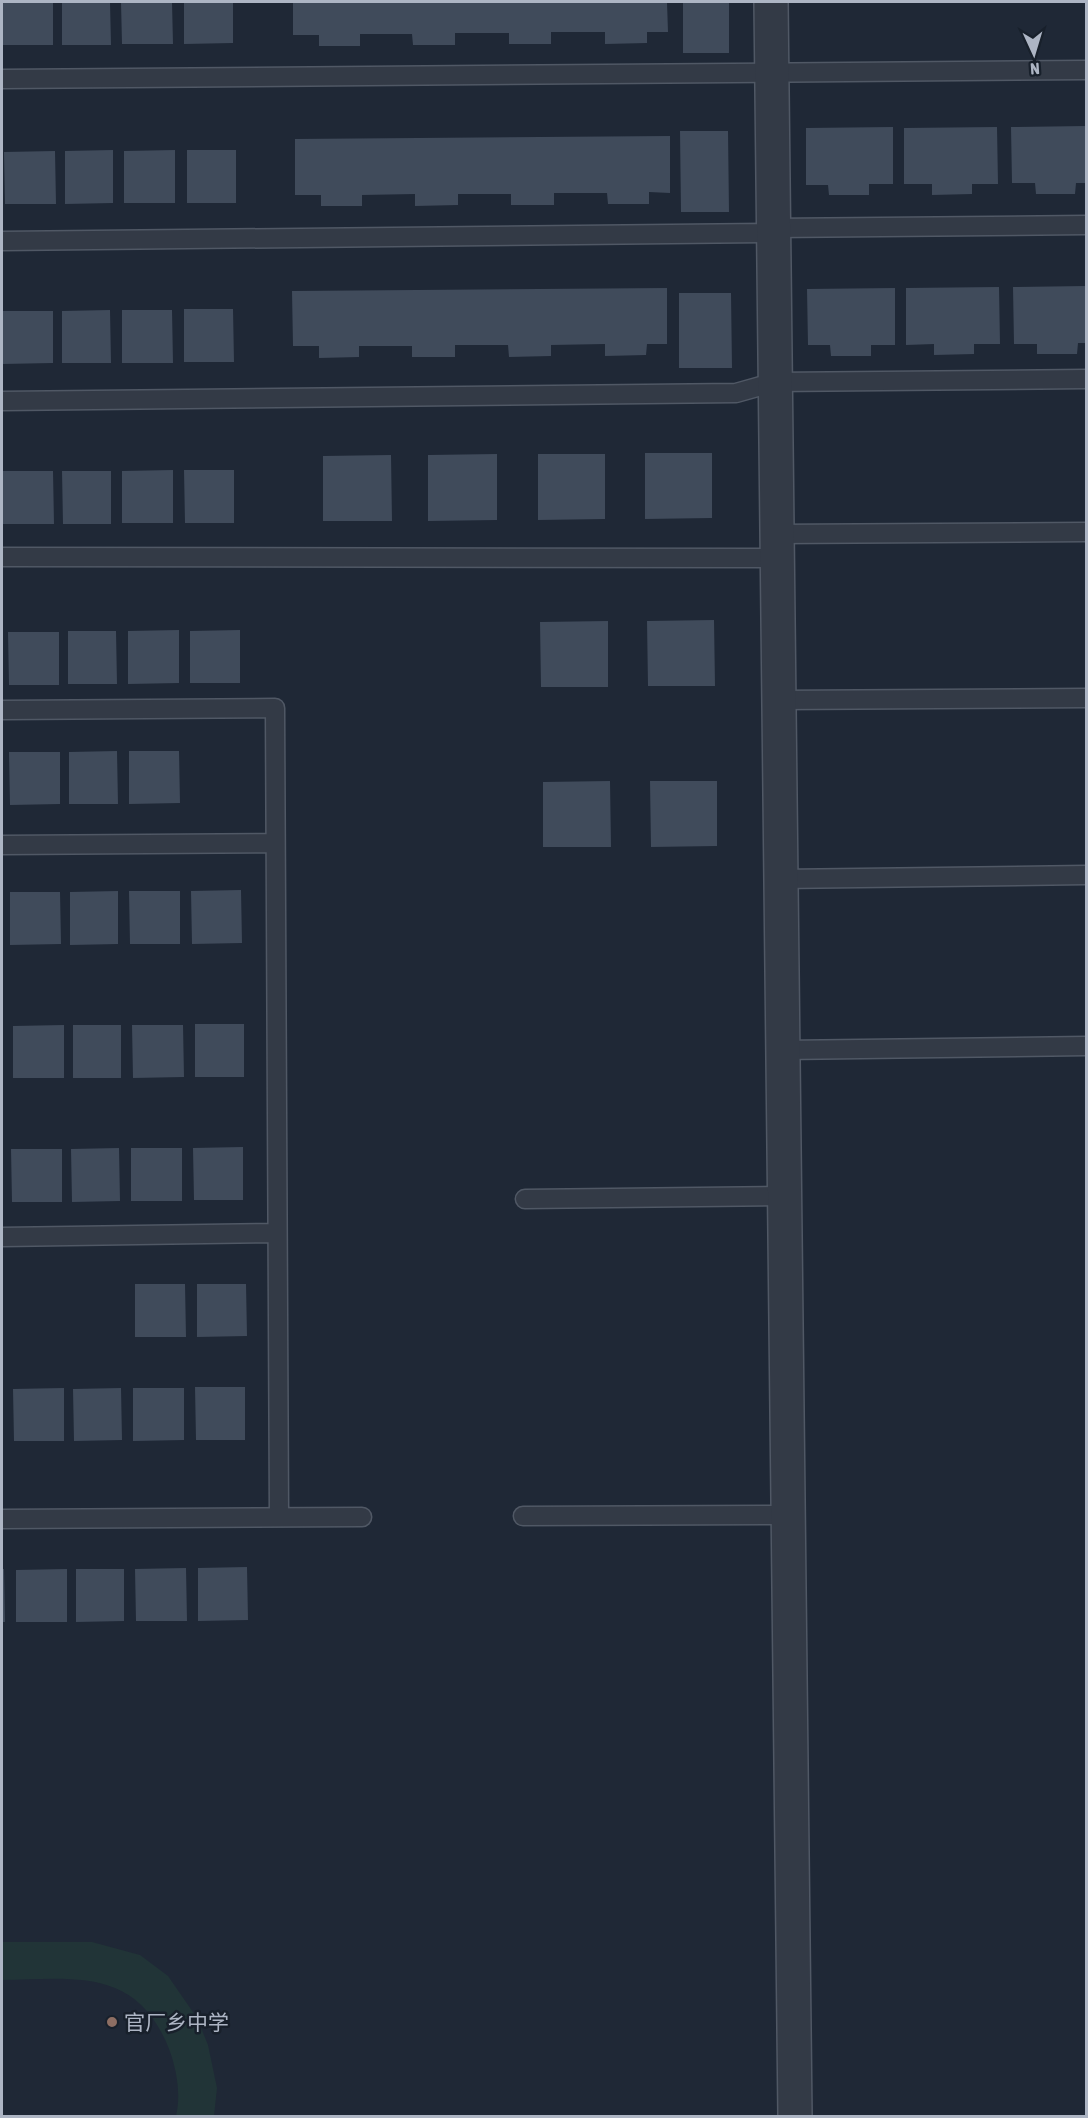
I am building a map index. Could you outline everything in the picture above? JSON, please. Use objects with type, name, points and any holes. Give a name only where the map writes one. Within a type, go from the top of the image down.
[{"type":"street","points":[[771,2],[795,2116]]},
{"type":"lane","points":[[2,79],[1086,70]]},
{"type":"lane","points":[[2,241],[1086,225]]},
{"type":"lane","points":[[2,401],[736,393],[775,382],[1086,379]]},
{"type":"lane","points":[[2,557],[777,546],[1086,532]]},
{"type":"lane","points":[[779,700],[1086,698]]},
{"type":"lane","points":[[2,710],[275,708],[279,1517]]},
{"type":"lane","points":[[2,845],[275,843]]},
{"type":"lane","points":[[780,879],[1086,875]]},
{"type":"lane","points":[[783,1050],[1086,1046]]},
{"type":"lane","points":[[525,1199],[784,1196]]},
{"type":"lane","points":[[2,1237],[277,1233]]},
{"type":"lane","points":[[523,1516],[788,1515]]},
{"type":"lane","points":[[2,1519],[362,1517]]},
{"type":"green space","points":[[2,1942],[92,1942],[140,1955],[168,1976],[197,2018],[208,2045],[217,2088],[214,2116],[176,2116],[178,2091],[172,2057],[156,2022],[140,2003],[121,1991],[101,1983],[54,1979],[2,1980]]},
{"type":"building","points":[[2,2],[53,2],[53,45],[2,45]]},
{"type":"building","points":[[62,2],[110,2],[111,45],[62,45]]},
{"type":"building","points":[[121,2],[172,2],[173,44],[122,44]]},
{"type":"building","points":[[184,2],[233,2],[233,43],[184,44]]},
{"type":"building","points":[[293,2],[667,2],[668,32],[647,32],[647,43],[605,44],[605,32],[551,32],[551,44],[509,44],[509,33],[455,33],[455,45],[413,45],[412,34],[360,34],[360,46],[319,46],[319,35],[293,35]]},
{"type":"building","points":[[683,2],[729,2],[729,53],[683,53]]},
{"type":"building","points":[[1086,126],[1086,183],[1076,183],[1075,194],[1036,194],[1035,183],[1012,183],[1011,127]]},
{"type":"building","points":[[893,127],[893,184],[869,184],[869,195],[829,195],[828,185],[806,185],[806,128]]},
{"type":"building","points":[[997,127],[998,184],[972,184],[972,194],[932,195],[932,184],[904,184],[904,128]]},
{"type":"building","points":[[680,131],[728,131],[729,212],[681,212]]},
{"type":"building","points":[[670,136],[670,193],[649,192],[649,204],[608,204],[607,193],[554,193],[554,205],[511,205],[511,194],[458,194],[458,205],[415,206],[415,194],[362,195],[362,206],[321,206],[321,195],[295,195],[295,139]]},
{"type":"building","points":[[113,150],[113,203],[65,204],[65,151]]},
{"type":"building","points":[[175,150],[175,203],[124,203],[124,151]]},
{"type":"building","points":[[187,150],[236,150],[236,203],[187,203]]},
{"type":"building","points":[[55,151],[56,204],[5,204],[4,152]]},
{"type":"building","points":[[1086,286],[1086,343],[1078,343],[1077,354],[1037,354],[1037,344],[1014,344],[1013,287]]},
{"type":"building","points":[[999,287],[1000,344],[974,344],[974,354],[934,355],[934,344],[906,345],[906,288]]},
{"type":"building","points":[[667,288],[667,344],[647,344],[646,355],[605,356],[605,344],[551,345],[551,356],[509,357],[508,345],[455,345],[455,357],[412,357],[412,346],[359,346],[359,357],[319,358],[319,346],[293,346],[292,291]]},
{"type":"building","points":[[895,288],[895,345],[871,345],[871,356],[831,356],[830,345],[808,345],[807,289]]},
{"type":"building","points":[[679,293],[731,293],[732,368],[679,368]]},
{"type":"building","points":[[184,309],[233,309],[234,362],[184,362]]},
{"type":"building","points":[[110,310],[111,363],[62,363],[62,311]]},
{"type":"building","points":[[122,310],[172,310],[173,363],[122,363]]},
{"type":"building","points":[[2,311],[53,311],[53,363],[2,364]]},
{"type":"building","points":[[645,453],[712,453],[712,518],[645,519]]},
{"type":"building","points":[[497,454],[497,520],[428,521],[428,455]]},
{"type":"building","points":[[538,454],[605,454],[605,519],[538,520]]},
{"type":"building","points":[[391,455],[392,521],[323,521],[323,456]]},
{"type":"building","points":[[173,470],[173,523],[122,523],[122,471]]},
{"type":"building","points":[[184,470],[234,470],[234,523],[185,523]]},
{"type":"building","points":[[3,471],[53,471],[54,524],[3,524]]},
{"type":"building","points":[[62,471],[111,471],[111,524],[63,524]]},
{"type":"building","points":[[714,620],[715,686],[648,686],[647,621]]},
{"type":"building","points":[[608,621],[608,687],[541,687],[540,622]]},
{"type":"building","points":[[179,630],[179,683],[128,684],[128,631]]},
{"type":"building","points":[[240,630],[240,683],[190,683],[190,631]]},
{"type":"building","points":[[68,631],[116,631],[117,684],[68,684]]},
{"type":"building","points":[[8,632],[59,632],[59,685],[9,685]]},
{"type":"building","points":[[117,751],[118,804],[69,804],[69,752]]},
{"type":"building","points":[[129,751],[179,751],[180,803],[129,804]]},
{"type":"building","points":[[9,752],[60,752],[60,804],[10,805]]},
{"type":"building","points":[[610,781],[611,847],[543,847],[543,782]]},
{"type":"building","points":[[650,781],[717,781],[717,846],[651,847]]},
{"type":"building","points":[[241,890],[242,943],[192,944],[191,891]]},
{"type":"building","points":[[118,891],[118,944],[70,945],[70,892]]},
{"type":"building","points":[[129,891],[180,891],[180,944],[130,944]]},
{"type":"building","points":[[10,892],[60,892],[61,944],[10,945]]},
{"type":"building","points":[[195,1024],[244,1024],[244,1077],[195,1077]]},
{"type":"building","points":[[64,1025],[64,1078],[13,1078],[13,1026]]},
{"type":"building","points":[[73,1025],[121,1025],[121,1078],[73,1078]]},
{"type":"building","points":[[132,1025],[183,1025],[184,1077],[133,1078]]},
{"type":"building","points":[[243,1147],[243,1200],[194,1200],[193,1148]]},
{"type":"building","points":[[119,1148],[120,1201],[72,1202],[71,1149]]},
{"type":"building","points":[[131,1148],[182,1148],[182,1201],[131,1201]]},
{"type":"building","points":[[11,1149],[62,1149],[62,1202],[12,1202]]},
{"type":"building","points":[[135,1284],[185,1284],[186,1337],[135,1337]]},
{"type":"building","points":[[197,1284],[246,1284],[247,1336],[197,1337]]},
{"type":"building","points":[[195,1387],[245,1387],[245,1440],[196,1440]]},
{"type":"building","points":[[64,1388],[64,1441],[14,1441],[13,1389]]},
{"type":"building","points":[[121,1388],[122,1440],[74,1441],[73,1389]]},
{"type":"building","points":[[133,1388],[184,1388],[184,1440],[133,1441]]},
{"type":"building","points":[[247,1567],[248,1620],[198,1621],[198,1568]]},
{"type":"building","points":[[186,1568],[187,1621],[136,1621],[135,1569]]},
{"type":"building","points":[[2,1569],[4,1569],[5,1622],[2,1622]]},
{"type":"building","points":[[67,1569],[67,1622],[16,1622],[16,1570]]},
{"type":"building","points":[[76,1569],[124,1569],[124,1621],[76,1622]]},
{"type":"place","name":"官厂乡中学","points":[[112,2022]]}]
